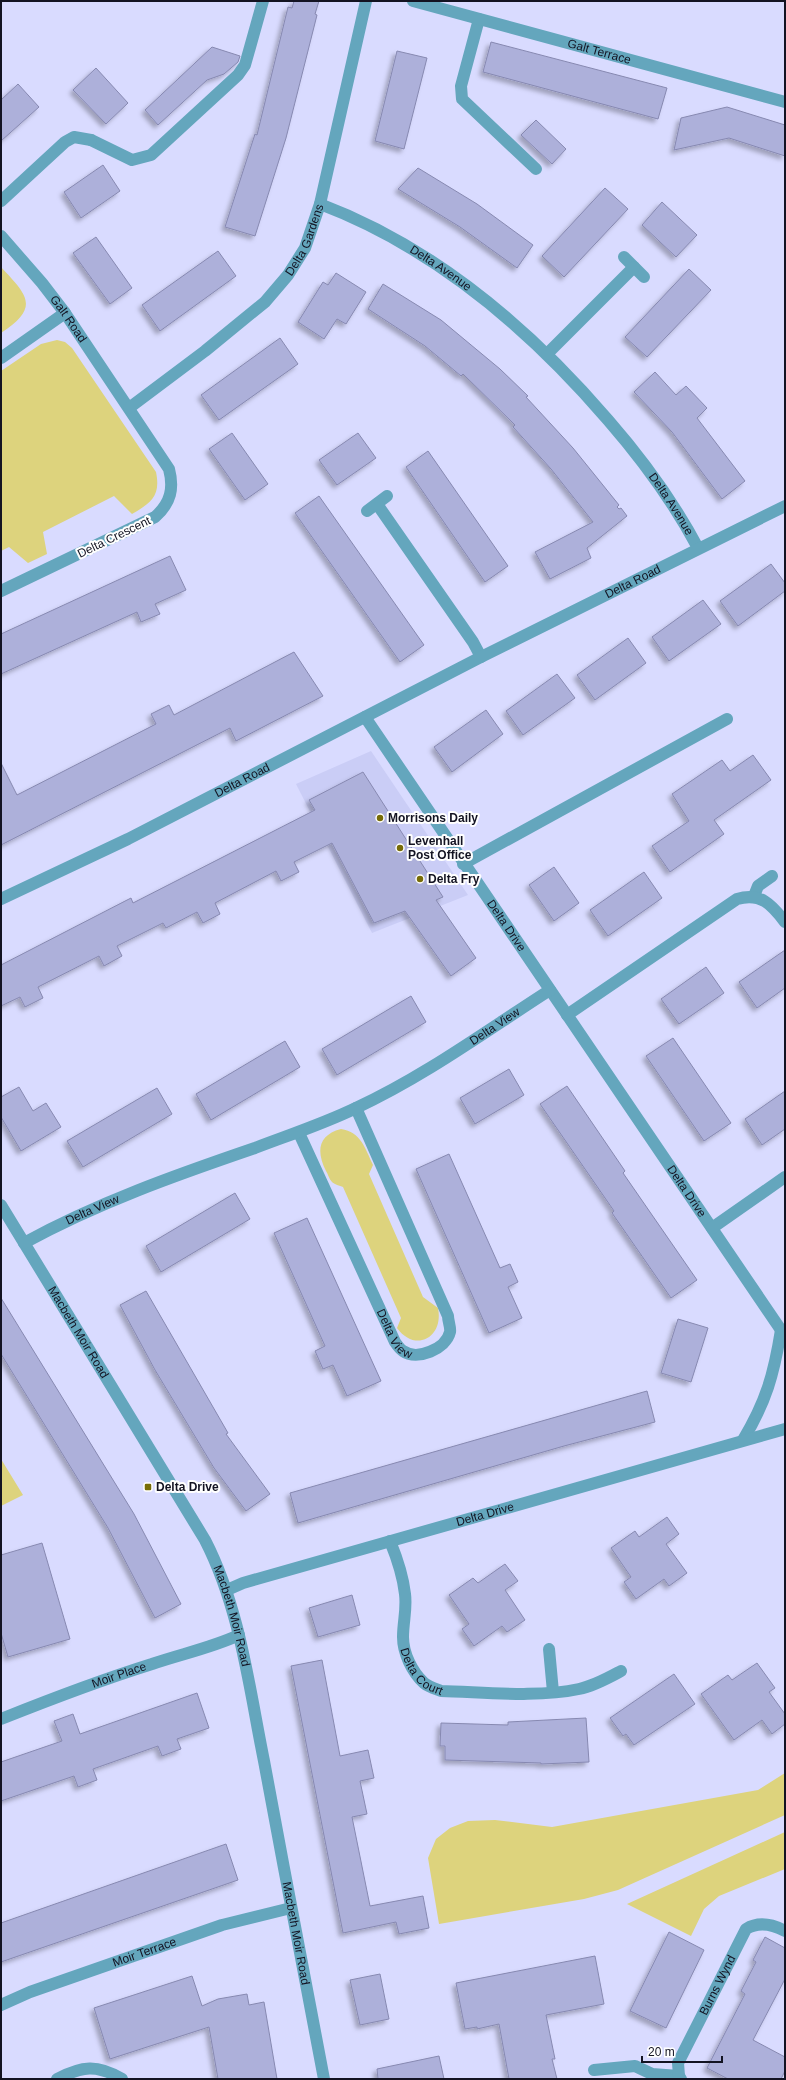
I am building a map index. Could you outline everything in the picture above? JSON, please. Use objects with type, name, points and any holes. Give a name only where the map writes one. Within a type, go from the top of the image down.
[{"type":"street","points":[[1,201],[65,142],[74,137],[91,140],[132,160],[151,155],[238,75],[245,65],[263,1]]},
{"type":"street","name":"Delta Gardens","points":[[129,408],[205,351],[265,302],[288,275],[305,248],[320,204],[366,1]]},
{"type":"street","name":"Galt Terrace","points":[[413,1],[785,102]]},
{"type":"street","points":[[479,19],[461,86],[462,99],[536,170]]},
{"type":"street","name":"Delta Avenue","points":[[320,204],[376,228],[445,270],[482,297],[546,354],[586,394],[631,448],[659,484],[698,548]]},
{"type":"street","name":"Galt Road","points":[[1,236],[42,283],[65,313],[129,408]]},
{"type":"street","points":[[624,257],[644,277]]},
{"type":"street","points":[[546,354],[634,267]]},
{"type":"street","points":[[1,358],[65,313]]},
{"type":"street","name":"Delta Crescent","points":[[1,591],[155,517],[165,507],[172,492],[172,480],[169,469],[129,408]]},
{"type":"street","points":[[367,511],[387,496]]},
{"type":"street","points":[[377,504],[473,642],[481,657]]},
{"type":"street","name":"Delta Road","points":[[1,899],[128,839],[481,657],[785,506]]},
{"type":"street","name":"Delta Drive","points":[[365,717],[463,864],[783,1333],[770,1383],[760,1409],[743,1440]]},
{"type":"street","points":[[463,864],[727,719]]},
{"type":"street","points":[[754,896],[758,886],[772,876]]},
{"type":"street","points":[[567,1015],[737,899],[754,896],[763,899],[771,905],[785,922]]},
{"type":"street","name":"Delta View","points":[[24,1243],[61,1222],[111,1201],[299,1133],[356,1108],[410,1081],[550,990]]},
{"type":"street","name":"Delta View","points":[[299,1133],[395,1342],[403,1352],[415,1355],[428,1353],[443,1343],[450,1332],[448,1316],[356,1108]]},
{"type":"street","name":"Delta Drive","points":[[712,1228],[785,1177]]},
{"type":"street","name":"Macbeth Moir Road","points":[[1,1205],[205,1540],[217,1564],[227,1590],[239,1636],[324,2079]]},
{"type":"street","name":"Delta Drive","points":[[227,1590],[243,1583],[785,1429]]},
{"type":"street","name":"Delta Court","points":[[390,1541],[401,1572],[405,1594],[406,1618],[403,1636],[405,1653],[415,1672],[425,1684],[441,1691],[552,1692],[579,1689],[602,1681],[621,1671]]},
{"type":"street","name":"Moir Place","points":[[1,1718],[80,1688],[153,1663],[221,1644],[239,1636]]},
{"type":"street","points":[[548,1649],[552,1692]]},
{"type":"street","name":"Moir Terrace","points":[[1,2005],[30,1992],[222,1925],[291,1908]]},
{"type":"street","name":"Burns Wynd","points":[[680,2077],[678,2063],[746,1930],[753,1925],[765,1924],[785,1931]]},
{"type":"street","points":[[594,2070],[635,2066],[652,2074],[680,2077]]},
{"type":"street","points":[[57,2079],[84,2067],[113,2073],[122,2079]]},
{"type":"shaded area","points":[[1,267],[18,286],[26,301],[25,308],[21,316],[1,333]]},
{"type":"shaded area","points":[[57,340],[65,342],[72,348],[156,472],[157,487],[153,498],[132,514],[114,496],[43,532],[47,554],[28,563],[9,547],[1,551],[1,371],[41,344]]},
{"type":"shaded area","points":[[371,751],[468,895],[372,933],[296,784]]},
{"type":"shaded area","points":[[341,1129],[358,1137],[365,1147],[373,1165],[369,1174],[423,1297],[438,1308],[439,1318],[437,1327],[426,1339],[419,1341],[412,1340],[404,1336],[397,1328],[401,1318],[343,1187],[332,1182],[323,1164],[320,1151],[321,1145],[328,1135]]},
{"type":"shaded area","points":[[1,1459],[23,1495],[1,1506]]},
{"type":"shaded area","points":[[785,1773],[785,1815],[618,1890],[584,1899],[439,1924],[428,1858],[436,1839],[450,1828],[468,1821],[495,1820],[552,1827],[758,1790]]},
{"type":"shaded area","points":[[785,1832],[785,1869],[719,1896],[704,1909],[691,1936],[627,1904]]},
{"type":"building","points":[[294,1],[319,1],[315,14],[317,15],[286,138],[255,236],[225,227],[255,134],[257,135],[288,7],[292,8]]},
{"type":"building","points":[[491,42],[667,88],[658,119],[483,72]]},
{"type":"building","points":[[212,47],[240,56],[238,62],[224,74],[207,80],[158,125],[145,110]]},
{"type":"building","points":[[397,51],[427,58],[404,149],[375,141]]},
{"type":"building","points":[[96,68],[128,103],[106,124],[73,90]]},
{"type":"building","points":[[18,84],[39,107],[1,141],[1,100]]},
{"type":"building","points":[[727,107],[785,125],[785,156],[729,138],[674,150],[681,118]]},
{"type":"building","points":[[536,120],[566,149],[552,164],[521,135]]},
{"type":"building","points":[[103,165],[120,191],[81,218],[64,192]]},
{"type":"building","points":[[418,168],[477,204],[533,245],[517,268],[460,227],[398,189]]},
{"type":"building","points":[[605,188],[628,209],[564,277],[542,256]]},
{"type":"building","points":[[662,202],[697,235],[676,257],[642,225]]},
{"type":"building","points":[[96,237],[132,288],[110,304],[73,253]]},
{"type":"building","points":[[218,251],[236,276],[160,331],[142,305]]},
{"type":"building","points":[[689,269],[711,290],[647,357],[625,337]]},
{"type":"building","points":[[336,273],[366,292],[346,324],[337,319],[324,339],[298,322],[323,282],[328,285]]},
{"type":"building","points":[[383,284],[441,320],[500,369],[528,396],[526,397],[573,448],[619,505],[617,507],[619,509],[621,508],[627,516],[587,548],[591,558],[550,579],[535,552],[593,522],[551,469],[513,427],[515,425],[463,374],[461,376],[425,346],[368,309]]},
{"type":"building","points":[[280,338],[298,364],[219,420],[201,395]]},
{"type":"building","points":[[655,372],[676,395],[686,386],[707,408],[697,418],[745,481],[722,499],[672,432],[634,392]]},
{"type":"building","points":[[232,433],[268,484],[245,500],[209,449]]},
{"type":"building","points":[[358,433],[376,458],[337,485],[319,460]]},
{"type":"building","points":[[428,451],[508,566],[485,582],[406,467]]},
{"type":"building","points":[[319,496],[424,645],[400,662],[295,513]]},
{"type":"building","points":[[170,556],[186,590],[155,604],[160,614],[141,622],[137,612],[1,674],[1,634]]},
{"type":"building","points":[[771,564],[785,583],[785,591],[738,626],[720,601]]},
{"type":"building","points":[[703,600],[721,624],[669,661],[652,637]]},
{"type":"building","points":[[628,638],[646,663],[595,700],[577,675]]},
{"type":"building","points":[[294,652],[323,696],[236,741],[230,728],[1,845],[1,763],[17,795],[156,724],[151,714],[169,705],[174,715]]},
{"type":"building","points":[[557,674],[575,698],[523,735],[506,711]]},
{"type":"building","points":[[486,710],[503,734],[452,772],[434,747]]},
{"type":"building","points":[[753,755],[771,780],[714,820],[724,834],[670,872],[652,846],[689,821],[672,794],[722,760],[730,771]]},
{"type":"building","points":[[363,772],[443,897],[436,900],[476,958],[451,976],[405,911],[374,923],[332,843],[294,862],[299,872],[281,881],[276,871],[215,903],[220,914],[203,923],[197,912],[166,928],[163,923],[117,946],[122,956],[104,966],[99,956],[38,987],[43,998],[25,1007],[20,997],[1,1006],[1,965],[131,898],[133,903],[315,810],[309,800]]},
{"type":"building","points":[[554,867],[579,903],[554,921],[529,885]]},
{"type":"building","points":[[644,872],[662,898],[608,936],[590,910]]},
{"type":"building","points":[[785,950],[785,988],[757,1008],[739,982]]},
{"type":"building","points":[[706,967],[724,993],[679,1024],[661,999]]},
{"type":"building","points":[[411,996],[426,1022],[337,1075],[322,1049]]},
{"type":"building","points":[[673,1038],[731,1123],[704,1141],[646,1056]]},
{"type":"building","points":[[285,1041],[300,1067],[211,1120],[196,1094]]},
{"type":"building","points":[[509,1069],[524,1095],[475,1124],[460,1098]]},
{"type":"building","points":[[567,1086],[625,1171],[623,1173],[697,1280],[671,1298],[612,1213],[614,1211],[540,1104]]},
{"type":"building","points":[[19,1087],[33,1111],[46,1103],[61,1127],[21,1151],[1,1117],[1,1097]]},
{"type":"building","points":[[157,1088],[172,1114],[83,1167],[67,1141]]},
{"type":"building","points":[[785,1091],[785,1129],[762,1145],[745,1119]]},
{"type":"building","points":[[449,1154],[500,1268],[510,1264],[518,1282],[508,1287],[522,1318],[489,1333],[416,1169]]},
{"type":"building","points":[[235,1193],[250,1219],[161,1272],[146,1246]]},
{"type":"building","points":[[307,1218],[381,1381],[347,1396],[333,1365],[323,1369],[315,1351],[325,1346],[274,1233]]},
{"type":"building","points":[[146,1291],[228,1433],[226,1434],[270,1494],[246,1511],[214,1468],[155,1370],[120,1305]]},
{"type":"building","points":[[1,1298],[134,1514],[181,1604],[155,1618],[108,1528],[1,1354]]},
{"type":"building","points":[[678,1319],[708,1328],[691,1382],[661,1373]]},
{"type":"building","points":[[647,1391],[655,1422],[564,1446],[298,1523],[290,1493]]},
{"type":"building","points":[[667,1517],[679,1534],[666,1544],[687,1573],[669,1586],[664,1579],[636,1599],[624,1582],[631,1577],[611,1548],[635,1531],[639,1537]]},
{"type":"building","points":[[42,1543],[70,1639],[8,1657],[1,1633],[1,1555]]},
{"type":"building","points":[[505,1564],[518,1581],[505,1590],[525,1620],[507,1632],[502,1626],[474,1646],[462,1629],[469,1624],[449,1595],[473,1578],[478,1583]]},
{"type":"building","points":[[352,1595],[360,1625],[318,1637],[309,1608]]},
{"type":"building","points":[[322,1660],[340,1756],[368,1750],[374,1778],[360,1781],[367,1814],[352,1817],[370,1906],[423,1896],[429,1928],[399,1934],[396,1922],[343,1933],[291,1666]]},
{"type":"building","points":[[757,1663],[775,1688],[769,1692],[785,1714],[785,1724],[772,1734],[762,1720],[734,1740],[701,1694],[728,1675],[732,1680]]},
{"type":"building","points":[[674,1674],[695,1704],[634,1745],[626,1734],[623,1736],[610,1718]]},
{"type":"building","points":[[197,1693],[209,1728],[177,1739],[181,1749],[162,1756],[158,1746],[93,1769],[97,1780],[78,1787],[74,1776],[1,1801],[1,1762],[62,1741],[54,1721],[73,1714],[80,1734]]},
{"type":"building","points":[[586,1718],[589,1762],[541,1764],[445,1760],[445,1746],[440,1746],[441,1723],[508,1725],[508,1722]]},
{"type":"building","points":[[226,1844],[238,1880],[1,1962],[1,1923]]},
{"type":"building","points":[[669,1932],[704,1950],[666,2028],[630,2011]]},
{"type":"building","points":[[765,1937],[785,1948],[785,1979],[753,2040],[785,2057],[785,2071],[781,2079],[728,2079],[707,2068],[745,1994],[741,1991],[756,1962],[753,1960]]},
{"type":"building","points":[[595,1956],[604,2004],[546,2015],[555,2059],[552,2059],[557,2079],[509,2079],[499,2024],[477,2029],[477,2027],[465,2029],[456,1983]]},
{"type":"building","points":[[380,1974],[389,2019],[360,2025],[350,1980]]},
{"type":"building","points":[[192,1976],[202,2006],[218,1999],[247,1994],[249,2005],[264,2002],[277,2079],[218,2079],[209,2027],[110,2059],[94,2008]]},
{"type":"building","points":[[439,2056],[444,2079],[378,2079],[377,2069]]},
{"type":"place","name":"Morrisons Daily","points":[[380,818]]},
{"type":"place","name":"Levenhall Post Office","points":[[400,848]]},
{"type":"place","name":"Delta Fry","points":[[420,879]]},
{"type":"place","name":"Delta Drive","points":[[148,1487]]}]
